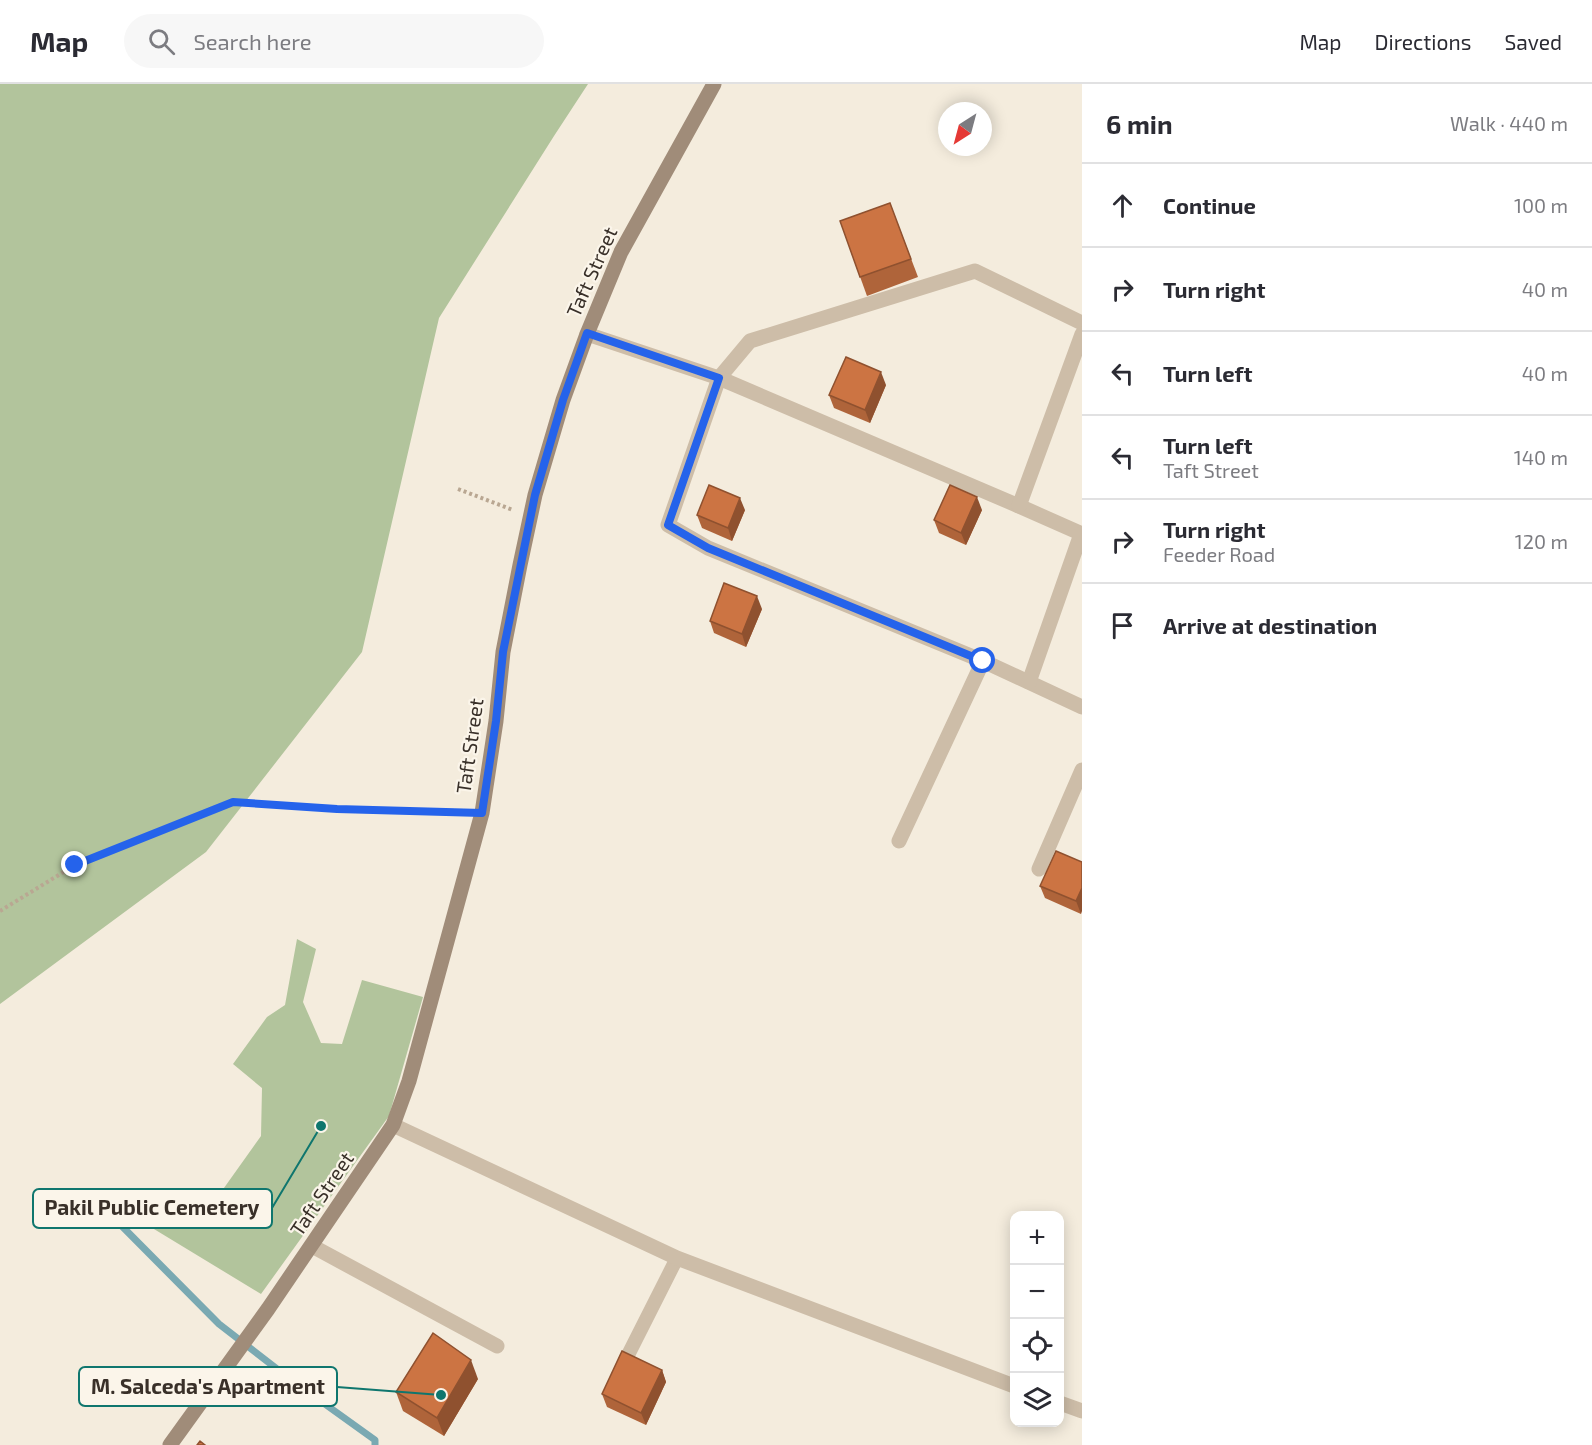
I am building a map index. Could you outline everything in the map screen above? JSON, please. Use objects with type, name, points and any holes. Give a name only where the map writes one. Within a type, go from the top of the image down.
[{"type":"main road","name":"Taft Street","points":[[170,1445],[268,1310],[393,1125],[409,1081],[482,813],[496,721],[503,652],[535,495],[563,400],[587,333],[621,252],[714,84]]},
{"type":"street","points":[[1082,322],[975,271],[750,341],[719,378],[668,525],[708,548],[983,661],[1082,707]]},
{"type":"street","points":[[587,333],[719,378],[1082,534],[1029,682]]},
{"type":"street","points":[[1019,506],[1082,334]]},
{"type":"street","points":[[899,841],[983,661]]},
{"type":"street","points":[[1038,869],[1082,771]]},
{"type":"street","points":[[393,1125],[677,1258],[1010,1384]]},
{"type":"street","points":[[312,1246],[497,1346]]},
{"type":"street","points":[[1064,1405],[1082,1411]]},
{"type":"lane","points":[[625,1361],[677,1258]]},
{"type":"path","points":[[458,489],[531,516]]},
{"type":"path","points":[[0,911],[75,865],[233,802],[337,809],[482,813]]},
{"type":"green space","points":[[0,84],[588,84],[439,318],[362,652],[206,852],[0,1004]]},
{"type":"green space","points":[[297,939],[316,949],[303,1002],[321,1043],[342,1044],[362,980],[423,997],[389,1116],[261,1294],[149,1226],[178,1198],[209,1209],[261,1136],[262,1088],[233,1064],[267,1017],[285,1005]]},
{"type":"building","points":[[890,203],[911,259],[860,277],[840,221]]},
{"type":"building","points":[[846,357],[881,372],[865,410],[829,395]]},
{"type":"building","points":[[709,485],[740,498],[728,528],[697,515]]},
{"type":"building","points":[[950,485],[977,497],[961,533],[934,520]]},
{"type":"building","points":[[724,583],[757,596],[742,634],[710,621]]},
{"type":"building","points":[[1056,851],[1082,862],[1082,888],[1076,901],[1040,886]]},
{"type":"building","points":[[433,1333],[471,1360],[437,1418],[396,1392]]},
{"type":"building","points":[[622,1351],[662,1370],[641,1413],[602,1394]]},
{"type":"waterway","points":[[91,1195],[219,1324],[375,1440],[375,1445]]},
{"type":"place","name":"Pakil Public Cemetery","points":[[321,1126]]},
{"type":"place","name":"M. Salceda's Apartment","points":[[441,1395]]},
{"type":"route","points":[[75,865],[233,802],[337,809],[482,813],[496,721],[503,652],[535,495],[563,400],[587,333],[719,378],[668,525],[708,548],[983,661]]}]
